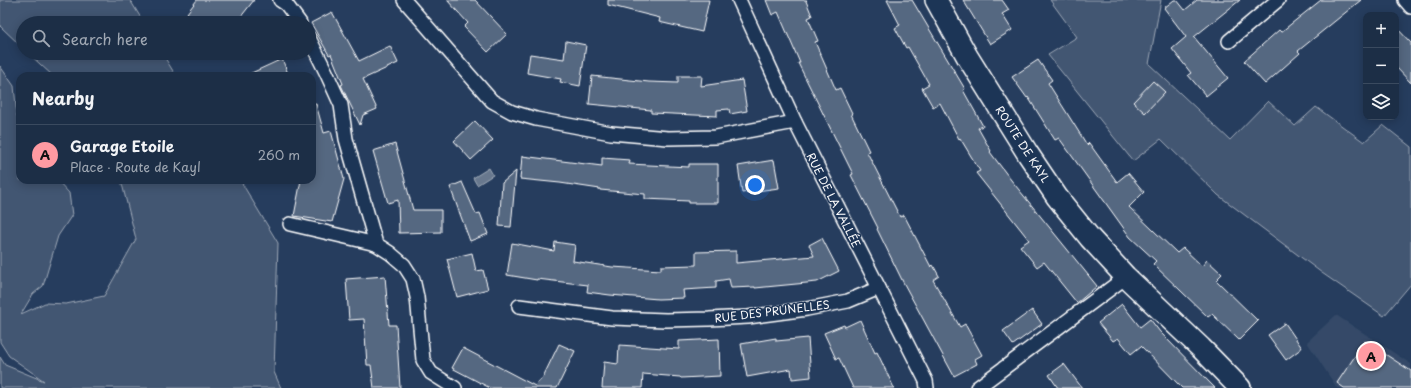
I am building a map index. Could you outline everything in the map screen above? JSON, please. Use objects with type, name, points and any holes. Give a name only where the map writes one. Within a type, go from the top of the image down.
[{"type":"main road","name":"ROUTE DE KAYL","points":[[936,0],[967,56],[1028,154],[1057,197],[1090,238],[1126,277],[1201,348],[1240,388]]},
{"type":"street","points":[[280,0],[286,4],[295,16]]},
{"type":"street","points":[[404,0],[492,100],[512,112],[536,119],[611,133],[668,138],[716,136],[795,122]]},
{"type":"street","name":"RUE DE LA VALLÉE","points":[[734,0],[741,6],[795,122],[926,381],[928,388]]},
{"type":"street","points":[[1229,41],[1278,0]]},
{"type":"street","points":[[1405,0],[1411,7]]},
{"type":"street","points":[[316,52],[341,105],[346,139],[376,244]]},
{"type":"street","points":[[290,224],[376,244],[390,253],[404,266],[413,279],[418,296],[423,360],[431,373],[446,386]]},
{"type":"street","points":[[977,388],[1126,277]]},
{"type":"street","name":"RUE DES PRUNELLES","points":[[519,306],[612,318],[666,320],[709,319],[748,317],[807,309],[848,301],[879,288]]},
{"type":"shaded area","points":[[0,0],[130,0],[140,16],[16,16],[16,41],[0,26]]},
{"type":"shaded area","points":[[1050,0],[1161,0],[1149,64],[1230,140],[1268,101],[1295,126],[1316,107],[1364,142],[1383,125],[1411,147],[1411,284],[1384,316],[1322,273],[1218,195],[1161,139],[1133,161],[1048,55],[1077,37]]},
{"type":"shaded area","points":[[36,60],[166,60],[174,72],[49,72]]},
{"type":"shaded area","points":[[0,66],[14,86],[16,106],[16,184],[61,184],[69,193],[72,215],[58,236],[43,286],[33,294],[21,314],[45,303],[66,304],[104,296],[136,239],[122,184],[242,184],[278,243],[274,372],[281,388],[0,388],[0,357],[5,365],[44,381],[9,356],[0,342]]},
{"type":"shaded area","points":[[489,168],[493,175],[477,185],[473,178]]},
{"type":"shaded area","points":[[1336,315],[1411,364],[1411,388],[1337,388],[1307,342]]},
{"type":"building","points":[[197,0],[254,0],[241,16],[191,16],[187,13]]},
{"type":"building","points":[[447,0],[475,0],[507,34],[488,52],[464,27],[468,23]]},
{"type":"building","points":[[608,0],[709,0],[702,32],[659,22],[660,18],[608,5]]},
{"type":"building","points":[[766,0],[807,0],[806,1],[812,16],[808,18],[818,41],[815,42],[836,90],[840,88],[869,151],[867,152],[900,217],[904,215],[931,267],[933,265],[939,276],[933,280],[960,327],[965,324],[982,355],[975,359],[977,364],[954,376],[903,282],[877,229],[878,228],[851,175],[853,174],[798,63],[800,63],[778,12],[772,15]]},
{"type":"building","points":[[887,0],[912,0],[965,89],[963,90],[983,126],[978,128],[991,151],[990,152],[1097,286],[1077,303],[1044,262],[1037,267],[1020,246],[1029,240],[976,173],[980,171],[960,138],[959,139],[940,103],[933,107],[922,88],[929,84],[908,47],[906,48],[895,28],[900,25]]},
{"type":"building","points":[[963,0],[1002,0],[1009,10],[1002,14],[1012,30],[990,44]]},
{"type":"building","points":[[1174,0],[1177,0],[1185,10],[1197,0],[1240,0],[1194,37],[1228,78],[1206,96],[1188,75],[1191,73],[1172,49],[1186,37],[1164,8]]},
{"type":"building","points":[[1321,0],[1361,0],[1298,51],[1300,53],[1265,84],[1244,61],[1279,30],[1281,32]]},
{"type":"building","points":[[332,12],[359,61],[390,46],[398,63],[363,79],[377,109],[363,115],[360,125],[341,85],[343,84],[331,54],[329,55],[316,32],[316,20]]},
{"type":"building","points":[[1399,30],[1411,43],[1411,83],[1399,70]]},
{"type":"building","points":[[566,41],[586,45],[580,86],[560,82],[561,79],[527,73],[530,54],[564,59]]},
{"type":"building","points":[[282,60],[287,72],[254,72]]},
{"type":"building","points":[[1038,60],[1052,80],[1048,83],[1087,145],[1089,143],[1117,182],[1128,173],[1144,192],[1129,207],[1177,253],[1183,248],[1202,266],[1207,260],[1222,274],[1216,280],[1258,321],[1239,340],[1212,314],[1208,317],[1153,264],[1156,261],[1130,237],[1059,138],[1055,140],[1028,97],[1027,98],[1012,77]]},
{"type":"building","points":[[592,76],[649,82],[678,83],[678,76],[702,76],[701,86],[742,80],[747,111],[730,114],[729,109],[717,110],[717,116],[651,113],[651,110],[589,104]]},
{"type":"building","points":[[1153,81],[1165,92],[1145,113],[1133,102]]},
{"type":"building","points":[[316,104],[324,133],[331,131],[344,179],[332,222],[294,216],[300,184],[316,184]]},
{"type":"building","points":[[475,121],[493,140],[471,160],[454,141]]},
{"type":"building","points":[[395,144],[413,210],[441,210],[441,232],[399,233],[398,200],[388,203],[373,151]]},
{"type":"building","points":[[522,156],[602,166],[602,158],[630,160],[629,164],[689,167],[689,164],[718,164],[718,203],[689,203],[689,201],[645,199],[645,194],[600,190],[560,183],[520,179]]},
{"type":"building","points":[[774,160],[779,188],[742,193],[738,166]]},
{"type":"building","points":[[516,171],[511,227],[499,226],[502,183]]},
{"type":"building","points":[[462,182],[476,214],[480,213],[488,234],[470,241],[450,187]]},
{"type":"building","points":[[822,238],[839,271],[817,282],[755,288],[731,288],[729,279],[716,281],[716,288],[683,290],[684,298],[658,299],[610,295],[587,292],[588,285],[537,280],[507,275],[512,243],[554,251],[555,242],[575,245],[573,261],[612,267],[661,270],[661,266],[696,265],[696,252],[736,251],[736,263],[814,256],[809,245]]},
{"type":"building","points":[[472,253],[476,271],[483,270],[488,289],[457,297],[447,259]]},
{"type":"building","points":[[385,276],[389,325],[396,325],[400,388],[374,388],[371,365],[367,365],[364,319],[349,320],[346,279]]},
{"type":"building","points":[[1122,304],[1140,327],[1150,319],[1160,332],[1215,388],[1182,388],[1141,346],[1131,354],[1118,338],[1113,341],[1098,323]]},
{"type":"building","points":[[1032,310],[1042,324],[1013,345],[1003,331]]},
{"type":"building","points":[[860,320],[875,353],[877,352],[894,388],[853,388],[839,358],[836,359],[824,333],[844,325],[845,327]]},
{"type":"building","points":[[1285,323],[1302,348],[1286,360],[1268,335]]},
{"type":"building","points":[[776,338],[776,341],[808,338],[811,377],[792,379],[791,369],[747,377],[741,344]]},
{"type":"building","points":[[719,339],[720,376],[681,378],[643,374],[642,388],[602,388],[604,362],[618,364],[619,345],[679,349],[679,341]]},
{"type":"building","points":[[1365,341],[1411,371],[1411,388],[1344,388],[1337,383]]},
{"type":"building","points":[[559,344],[575,351],[557,388],[490,388],[452,368],[463,348],[535,386],[543,377]]},
{"type":"building","points":[[1064,364],[1082,388],[1058,388],[1049,375]]},
{"type":"place","name":"Garage Etoile","points":[[1371,356]]}]
